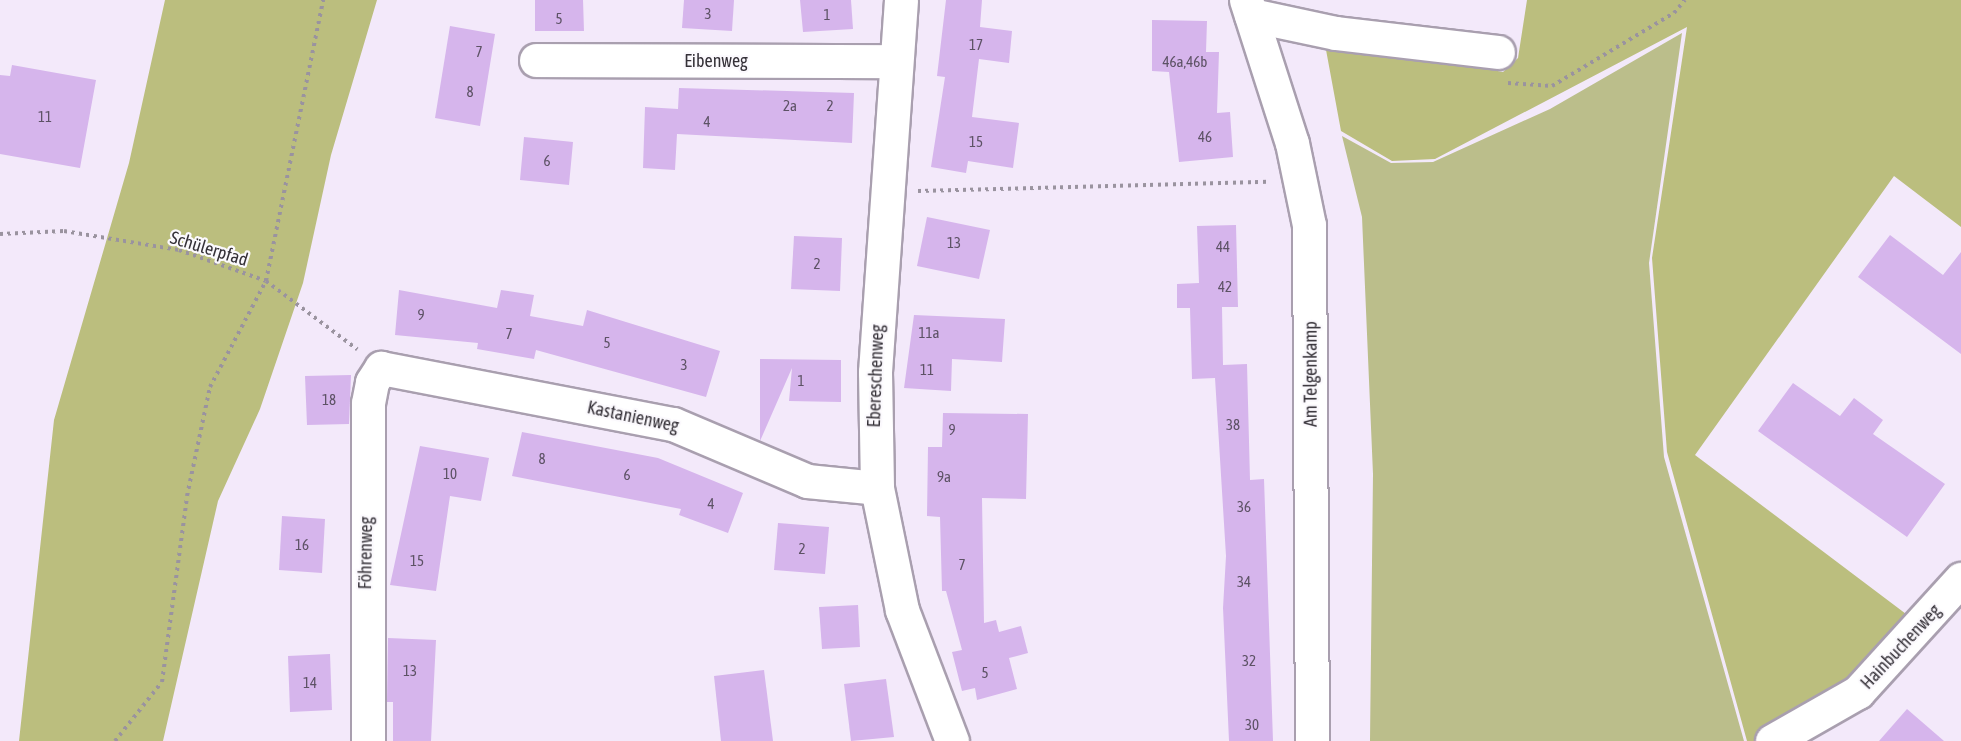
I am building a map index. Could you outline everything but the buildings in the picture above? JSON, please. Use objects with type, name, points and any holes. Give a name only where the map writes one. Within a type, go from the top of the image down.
[{"type":"street","name":"Ebereschenweg","points":[[901,0],[875,372],[877,488],[903,610],[952,741]]},
{"type":"street","name":"Am Telgenkamp","points":[[1248,8],[1336,33],[1498,52]]},
{"type":"street","name":"Am Telgenkamp","points":[[1248,8],[1301,181],[1311,315],[1312,741]]},
{"type":"street","name":"Eibenweg","points":[[536,60],[896,61]]},
{"type":"street","name":"Kastanienweg","points":[[381,368],[673,424],[807,481],[877,488]]},
{"type":"street","name":"Föhrenweg","points":[[368,741],[368,403],[372,382],[381,368]]},
{"type":"street","name":"Hainbuchenweg","points":[[1772,741],[1858,692],[1961,579]]},
{"type":"path","points":[[115,741],[162,682],[188,496],[210,387],[266,281],[322,0]]},
{"type":"path","points":[[1498,52],[1503,83],[1552,86],[1674,13],[1685,0]]},
{"type":"path","points":[[887,192],[1301,181]]},
{"type":"path","name":"Schülerpfad","points":[[0,234],[64,231],[179,250],[266,281],[381,368]]},
{"type":"green space","points":[[165,0],[377,0],[331,155],[303,283],[260,409],[218,501],[163,741],[19,741],[54,420],[129,163]]},
{"type":"green space","points":[[1527,0],[1961,0],[1961,227],[1894,176],[1695,455],[1914,620],[1856,680],[1756,741],[1747,741],[1667,452],[1652,258],[1687,27],[1435,159],[1392,161],[1341,131],[1324,39],[1503,72],[1518,58]]},
{"type":"green space","points":[[1682,33],[1649,263],[1664,457],[1744,741],[1370,741],[1373,474],[1362,217],[1342,136],[1391,163],[1433,162],[1550,109]]}]
